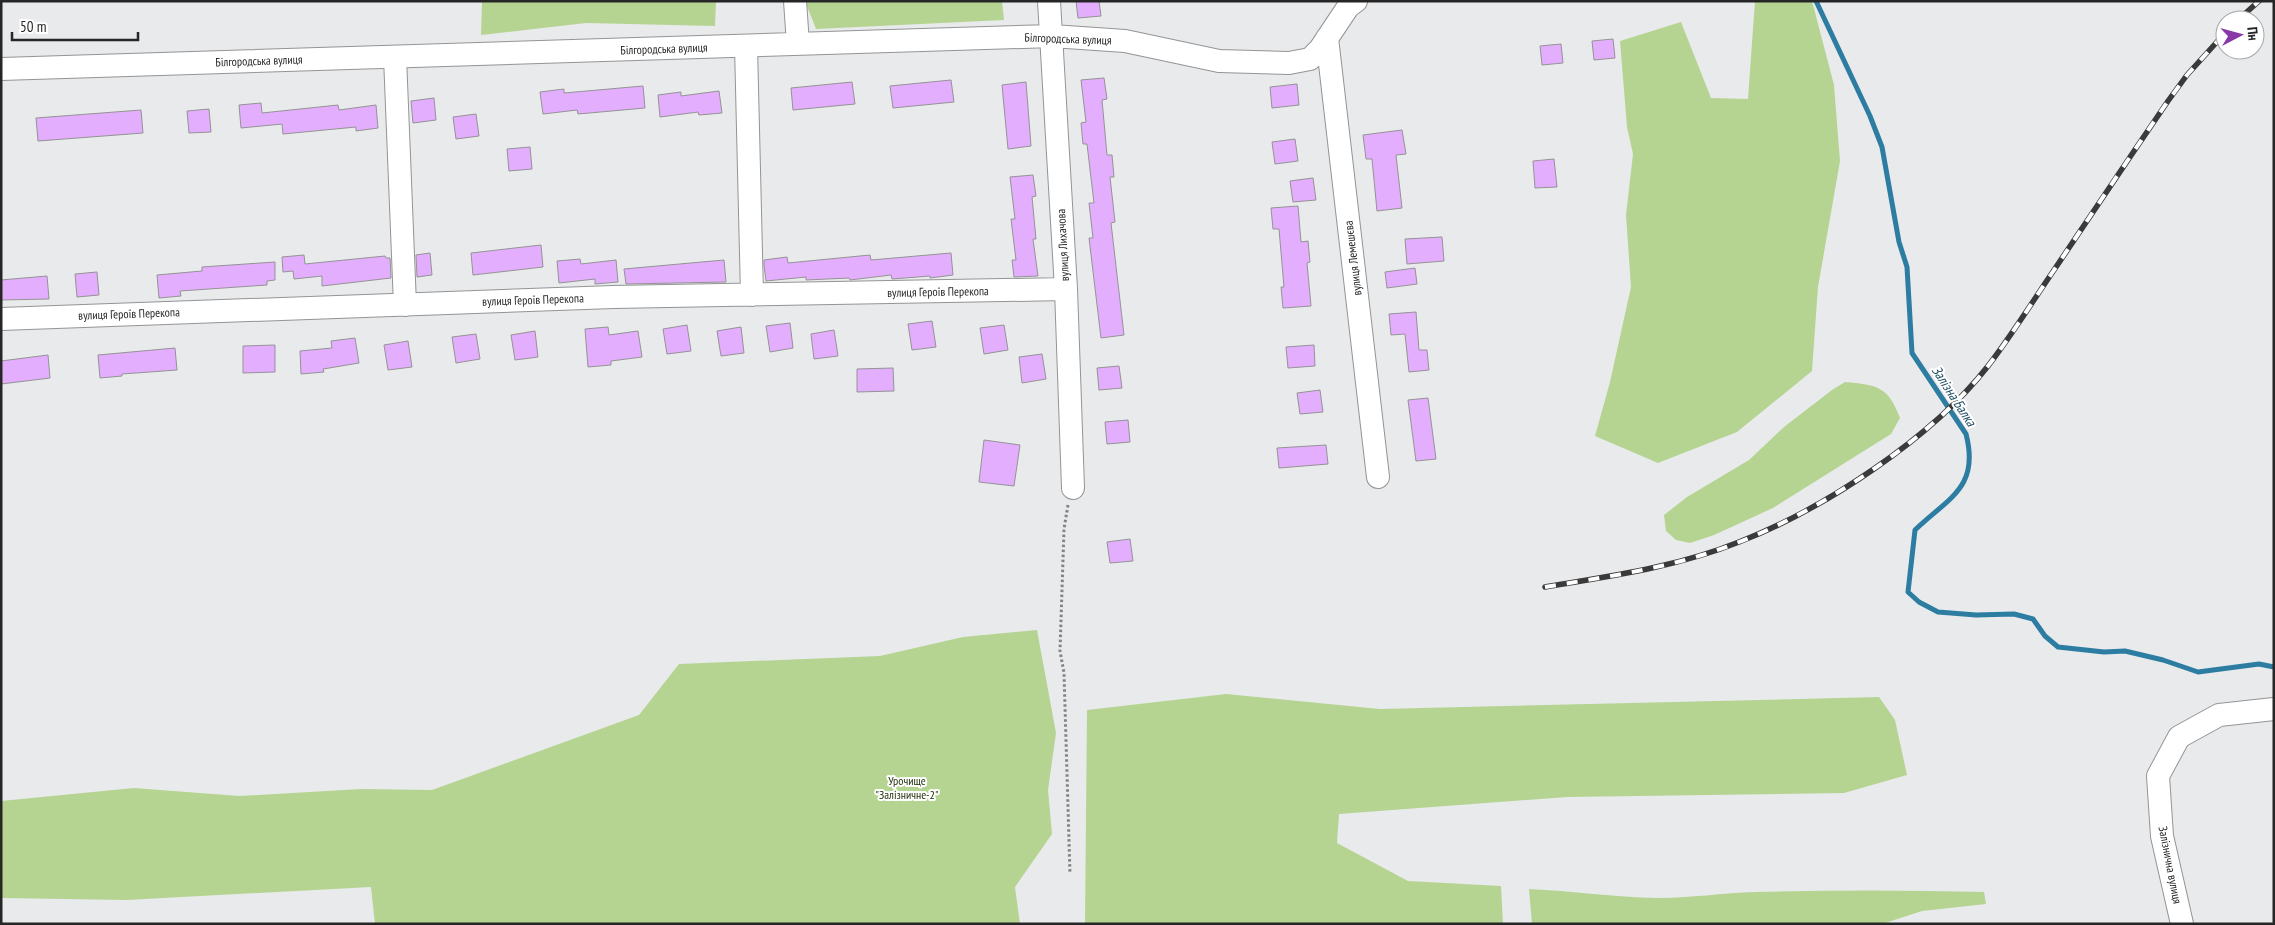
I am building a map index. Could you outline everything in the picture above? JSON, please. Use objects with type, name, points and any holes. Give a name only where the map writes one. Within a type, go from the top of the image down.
[{"type":"street","points":[[795,1],[798,44]]},
{"type":"street","name":"вулиця Лихачова","points":[[1049,1],[1066,289],[1073,488]]},
{"type":"street","points":[[1323,44],[1348,7],[1356,1]]},
{"type":"street","name":"Білгородська вулиця","points":[[1,70],[1052,36],[1125,40],[1200,58],[1248,63],[1289,63],[1310,59],[1323,44]]},
{"type":"street","name":"вулиця Лемешєва","points":[[1323,44],[1378,477]]},
{"type":"street","points":[[746,46],[752,295]]},
{"type":"street","points":[[395,57],[405,305]]},
{"type":"street","name":"вулиця Героїв Перекопа","points":[[1,319],[752,295],[1066,289]]},
{"type":"street","name":"Залізнична вулиця","points":[[2182,924],[2162,836],[2158,776],[2179,737],[2219,715],[2274,709]]},
{"type":"path","points":[[1070,874],[1064,673],[1060,651],[1064,529],[1073,488]]},
{"type":"green space","points":[[482,1],[716,1],[715,26],[586,23],[481,35]]},
{"type":"green space","points":[[805,1],[1002,1],[1004,20],[816,29]]},
{"type":"green space","points":[[1755,1],[1812,1],[1834,85],[1840,161],[1818,287],[1812,371],[1737,432],[1658,463],[1595,436],[1610,382],[1631,287],[1626,215],[1633,154],[1627,127],[1620,41],[1681,22],[1711,98],[1748,99]]},
{"type":"green space","points":[[1845,382],[1873,386],[1886,393],[1896,407],[1900,418],[1891,434],[1773,508],[1714,535],[1690,543],[1676,540],[1666,531],[1664,515],[1687,497],[1749,460],[1784,427]]},
{"type":"green space","name":"Урочище \"Залізничне-2\"","points":[[1037,630],[1056,733],[1048,790],[1052,834],[1015,887],[1020,924],[375,924],[371,887],[126,900],[1,898],[1,801],[134,788],[239,796],[361,789],[432,790],[639,715],[679,664],[880,656],[963,637]]},
{"type":"green space","points":[[1226,694],[1380,709],[1879,697],[1895,720],[1907,775],[1844,793],[1567,797],[1339,814],[1337,843],[1408,881],[1501,886],[1503,924],[1085,924],[1087,710]]},
{"type":"green space","points":[[1529,889],[1657,898],[1784,891],[1984,892],[1986,904],[1922,911],[1882,924],[1532,924]]},
{"type":"building","points":[[1076,1],[1099,1],[1101,16],[1078,18]]},
{"type":"building","points":[[1613,39],[1615,58],[1594,60],[1592,41]]},
{"type":"building","points":[[1561,44],[1563,63],[1542,65],[1540,46]]},
{"type":"building","points":[[1104,78],[1107,99],[1102,100],[1107,155],[1112,155],[1114,177],[1110,177],[1115,222],[1111,223],[1124,335],[1101,338],[1089,238],[1093,238],[1089,203],[1094,203],[1087,144],[1083,144],[1081,123],[1086,122],[1081,80]]},
{"type":"building","points":[[951,80],[954,102],[893,108],[890,86]]},
{"type":"building","points":[[852,82],[855,104],[793,110],[791,88]]},
{"type":"building","points":[[1026,82],[1031,146],[1008,149],[1002,85]]},
{"type":"building","points":[[1297,84],[1299,105],[1272,108],[1270,87]]},
{"type":"building","points":[[643,86],[645,108],[578,114],[577,110],[543,114],[540,92],[564,89],[564,93]]},
{"type":"building","points":[[719,91],[722,113],[699,115],[698,112],[660,117],[658,95],[681,92],[681,96]]},
{"type":"building","points":[[434,98],[436,120],[413,123],[411,101]]},
{"type":"building","points":[[261,103],[262,113],[338,105],[339,110],[376,105],[378,128],[356,131],[356,127],[283,134],[282,124],[241,128],[239,105]]},
{"type":"building","points":[[209,109],[211,132],[189,133],[187,111]]},
{"type":"building","points":[[141,110],[143,133],[38,141],[36,118]]},
{"type":"building","points":[[476,114],[479,136],[456,139],[453,117]]},
{"type":"building","points":[[1402,130],[1406,154],[1396,155],[1402,208],[1377,211],[1372,159],[1366,159],[1363,135]]},
{"type":"building","points":[[1295,139],[1298,161],[1275,164],[1272,142]]},
{"type":"building","points":[[530,147],[532,169],[509,171],[507,149]]},
{"type":"building","points":[[1554,159],[1557,187],[1535,188],[1533,161]]},
{"type":"building","points":[[1033,175],[1036,196],[1032,197],[1036,239],[1033,239],[1038,276],[1014,277],[1012,260],[1016,260],[1011,219],[1015,219],[1010,177]]},
{"type":"building","points":[[1313,178],[1316,200],[1293,202],[1290,181]]},
{"type":"building","points":[[1298,206],[1301,242],[1308,241],[1310,262],[1307,263],[1311,306],[1283,308],[1281,287],[1284,287],[1279,229],[1273,229],[1271,208]]},
{"type":"building","points":[[1442,237],[1444,261],[1407,264],[1405,239]]},
{"type":"building","points":[[541,245],[543,267],[473,275],[471,253]]},
{"type":"building","points":[[430,253],[432,275],[417,277],[416,255]]},
{"type":"building","points":[[951,253],[953,275],[930,278],[930,276],[892,279],[891,275],[850,280],[849,278],[806,280],[806,277],[766,281],[764,265],[764,260],[787,257],[788,263],[870,255],[871,260]]},
{"type":"building","points":[[304,255],[305,264],[385,256],[390,258],[391,278],[322,286],[322,276],[294,279],[293,271],[283,272],[282,257]]},
{"type":"building","points":[[580,259],[581,264],[616,260],[618,282],[595,284],[595,279],[559,283],[557,261]]},
{"type":"building","points":[[724,260],[726,282],[626,284],[624,269]]},
{"type":"building","points":[[275,262],[275,280],[267,281],[267,285],[180,291],[181,296],[159,298],[157,275],[202,271],[202,267]]},
{"type":"building","points":[[1415,268],[1417,284],[1387,288],[1385,272]]},
{"type":"building","points":[[97,272],[99,295],[77,297],[75,274]]},
{"type":"building","points":[[47,276],[49,299],[1,300],[1,280]]},
{"type":"building","points":[[1416,312],[1419,350],[1427,350],[1429,370],[1409,372],[1405,334],[1391,335],[1389,314]]},
{"type":"building","points":[[932,321],[936,347],[912,350],[908,324]]},
{"type":"building","points":[[790,323],[793,348],[770,352],[766,326]]},
{"type":"building","points":[[687,325],[691,351],[667,354],[663,329]]},
{"type":"building","points":[[1004,325],[1008,350],[984,354],[980,328]]},
{"type":"building","points":[[608,327],[609,335],[638,331],[642,357],[611,361],[611,365],[588,367],[585,329]]},
{"type":"building","points":[[741,327],[744,353],[721,356],[717,331]]},
{"type":"building","points":[[834,330],[838,356],[814,359],[811,334]]},
{"type":"building","points":[[535,331],[538,357],[515,360],[511,335]]},
{"type":"building","points":[[476,334],[480,359],[456,363],[452,337]]},
{"type":"building","points":[[355,338],[359,363],[323,369],[324,372],[301,374],[300,351],[332,348],[331,341]]},
{"type":"building","points":[[408,341],[412,367],[388,370],[384,345]]},
{"type":"building","points":[[275,345],[275,372],[243,373],[243,346]]},
{"type":"building","points":[[1314,345],[1315,366],[1288,368],[1286,347]]},
{"type":"building","points":[[175,348],[177,370],[122,374],[122,376],[100,378],[98,355]]},
{"type":"building","points":[[1042,354],[1046,379],[1022,383],[1019,357]]},
{"type":"building","points":[[48,355],[50,378],[1,384],[1,361]]},
{"type":"building","points":[[1119,366],[1122,388],[1099,390],[1097,368]]},
{"type":"building","points":[[893,368],[894,391],[857,392],[857,369]]},
{"type":"building","points":[[1320,390],[1323,412],[1300,414],[1297,393]]},
{"type":"building","points":[[1428,398],[1436,459],[1416,461],[1408,400]]},
{"type":"building","points":[[1128,420],[1130,442],[1107,444],[1105,422]]},
{"type":"building","points":[[984,440],[1020,445],[1014,486],[979,482]]},
{"type":"building","points":[[1326,445],[1328,464],[1279,468],[1277,448]]},
{"type":"building","points":[[1130,539],[1133,561],[1110,563],[1107,542]]},
{"type":"waterway","name":"Залізна Балка","points":[[1816,1],[1870,116],[1882,147],[1899,242],[1907,267],[1912,353],[1966,434],[1969,452],[1969,467],[1965,480],[1949,500],[1915,530],[1908,592],[1919,602],[1938,612],[1976,615],[2014,614],[2033,619],[2045,636],[2058,647],[2104,652],[2125,651],[2163,660],[2198,672],[2259,664],[2274,667]]},
{"type":"railway","points":[[2249,10],[2259,1]]},
{"type":"railway","points":[[1545,587],[1619,575],[1668,564],[1716,551],[1739,542],[1806,511],[1874,469],[1907,445],[1965,393],[1988,366],[2013,332],[2168,101],[2187,75],[2215,44]]}]
